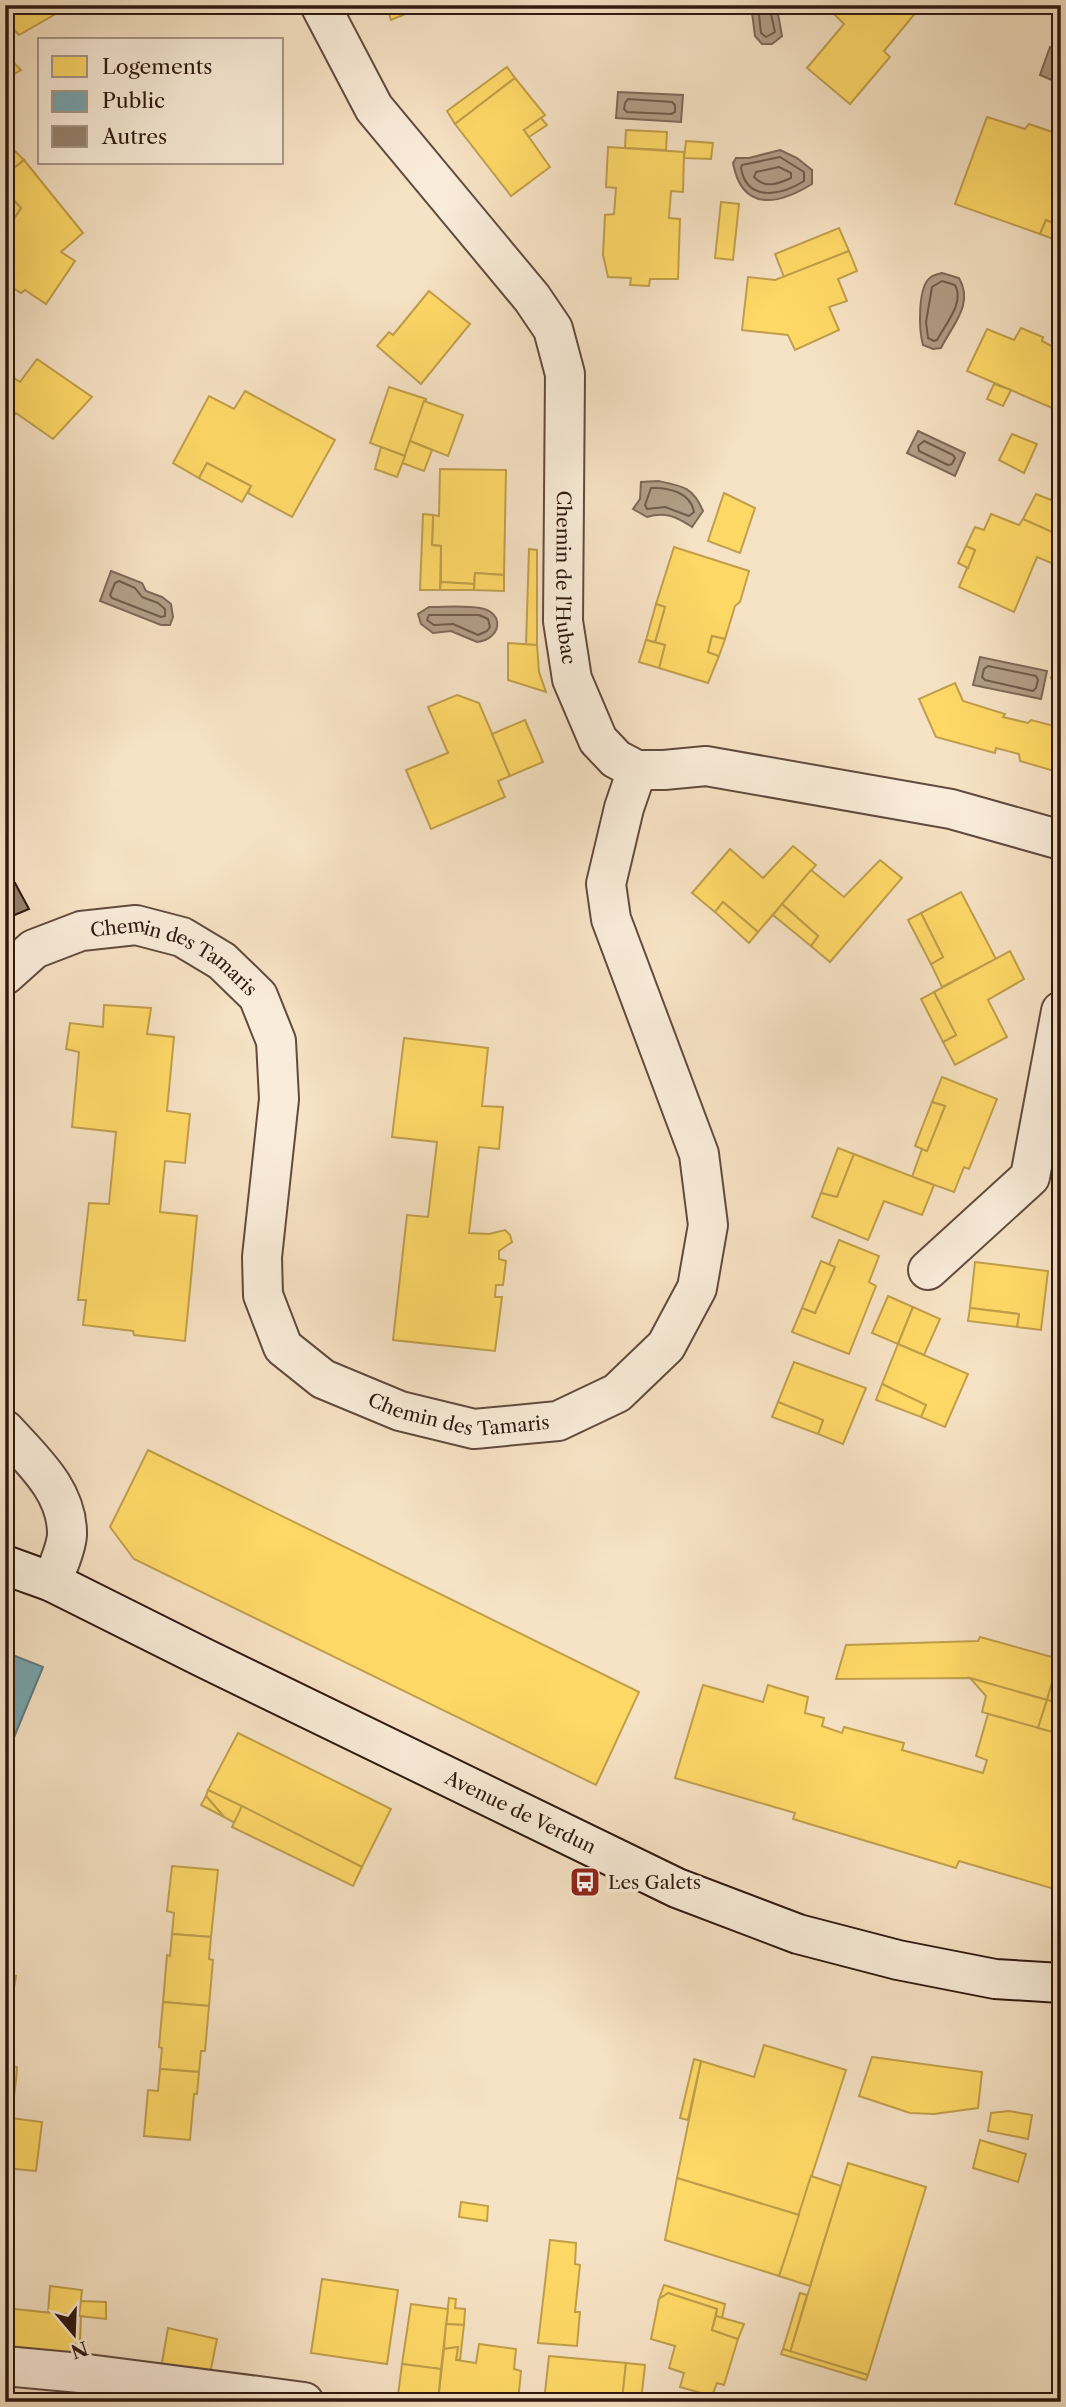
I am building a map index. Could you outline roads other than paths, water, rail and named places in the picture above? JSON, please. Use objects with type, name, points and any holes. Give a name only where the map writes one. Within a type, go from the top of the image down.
[{"type":"street","name":"Chemin de l'Hubac","points":[[320,5],[374,108],[532,298],[553,328],[565,374],[563,621],[572,679],[598,740],[616,759],[637,770]]},
{"type":"street","points":[[637,770],[706,766],[951,809],[1061,840]]},
{"type":"street","name":"Chemin des Tamaris","points":[[5,975],[34,949],[69,935],[81,931],[136,925],[182,937],[222,961],[258,996],[276,1041],[279,1099],[262,1256],[263,1295],[283,1347],[323,1379],[400,1411],[474,1429],[558,1421],[617,1393],[666,1346],[697,1289],[708,1224],[699,1154],[611,919],[606,884],[624,808],[637,770]]},
{"type":"street","points":[[928,1270],[1030,1177],[1061,1011]]},
{"type":"street","points":[[5,1430],[47,1476],[64,1511],[67,1537],[52,1582]]},
{"type":"street","name":"Avenue de Verdun","points":[[5,1566],[52,1582],[677,1888],[798,1934],[898,1960],[995,1979],[1061,1983]]},
{"type":"street","points":[[5,2366],[304,2402]]},
{"type":"water","points":[[751,5],[785,5],[778,14],[782,36],[772,44],[762,44],[755,36]]},
{"type":"water","points":[[1050,47],[1061,51],[1061,84],[1040,75]]},
{"type":"water","points":[[618,92],[683,95],[681,122],[616,118]]},
{"type":"water","points":[[780,150],[797,158],[812,170],[812,184],[774,200],[753,197],[744,190],[733,163],[736,158],[749,158]]},
{"type":"water","points":[[942,273],[959,278],[964,297],[960,314],[941,348],[933,349],[923,345],[921,299],[926,282],[932,276]]},
{"type":"water","points":[[918,431],[965,453],[955,476],[907,453]]},
{"type":"water","points":[[658,481],[681,486],[695,497],[703,511],[692,527],[671,516],[647,517],[633,509],[640,499],[641,482]]},
{"type":"water","points":[[111,571],[142,583],[146,591],[171,604],[173,617],[170,625],[161,625],[100,601]]},
{"type":"water","points":[[429,607],[488,610],[497,620],[496,631],[492,636],[477,642],[451,631],[433,633],[421,624],[418,614]]},
{"type":"water","points":[[980,657],[1047,671],[1041,699],[973,685]]},
{"type":"place","name":"Les Galets","points":[[585,1882]]}]
